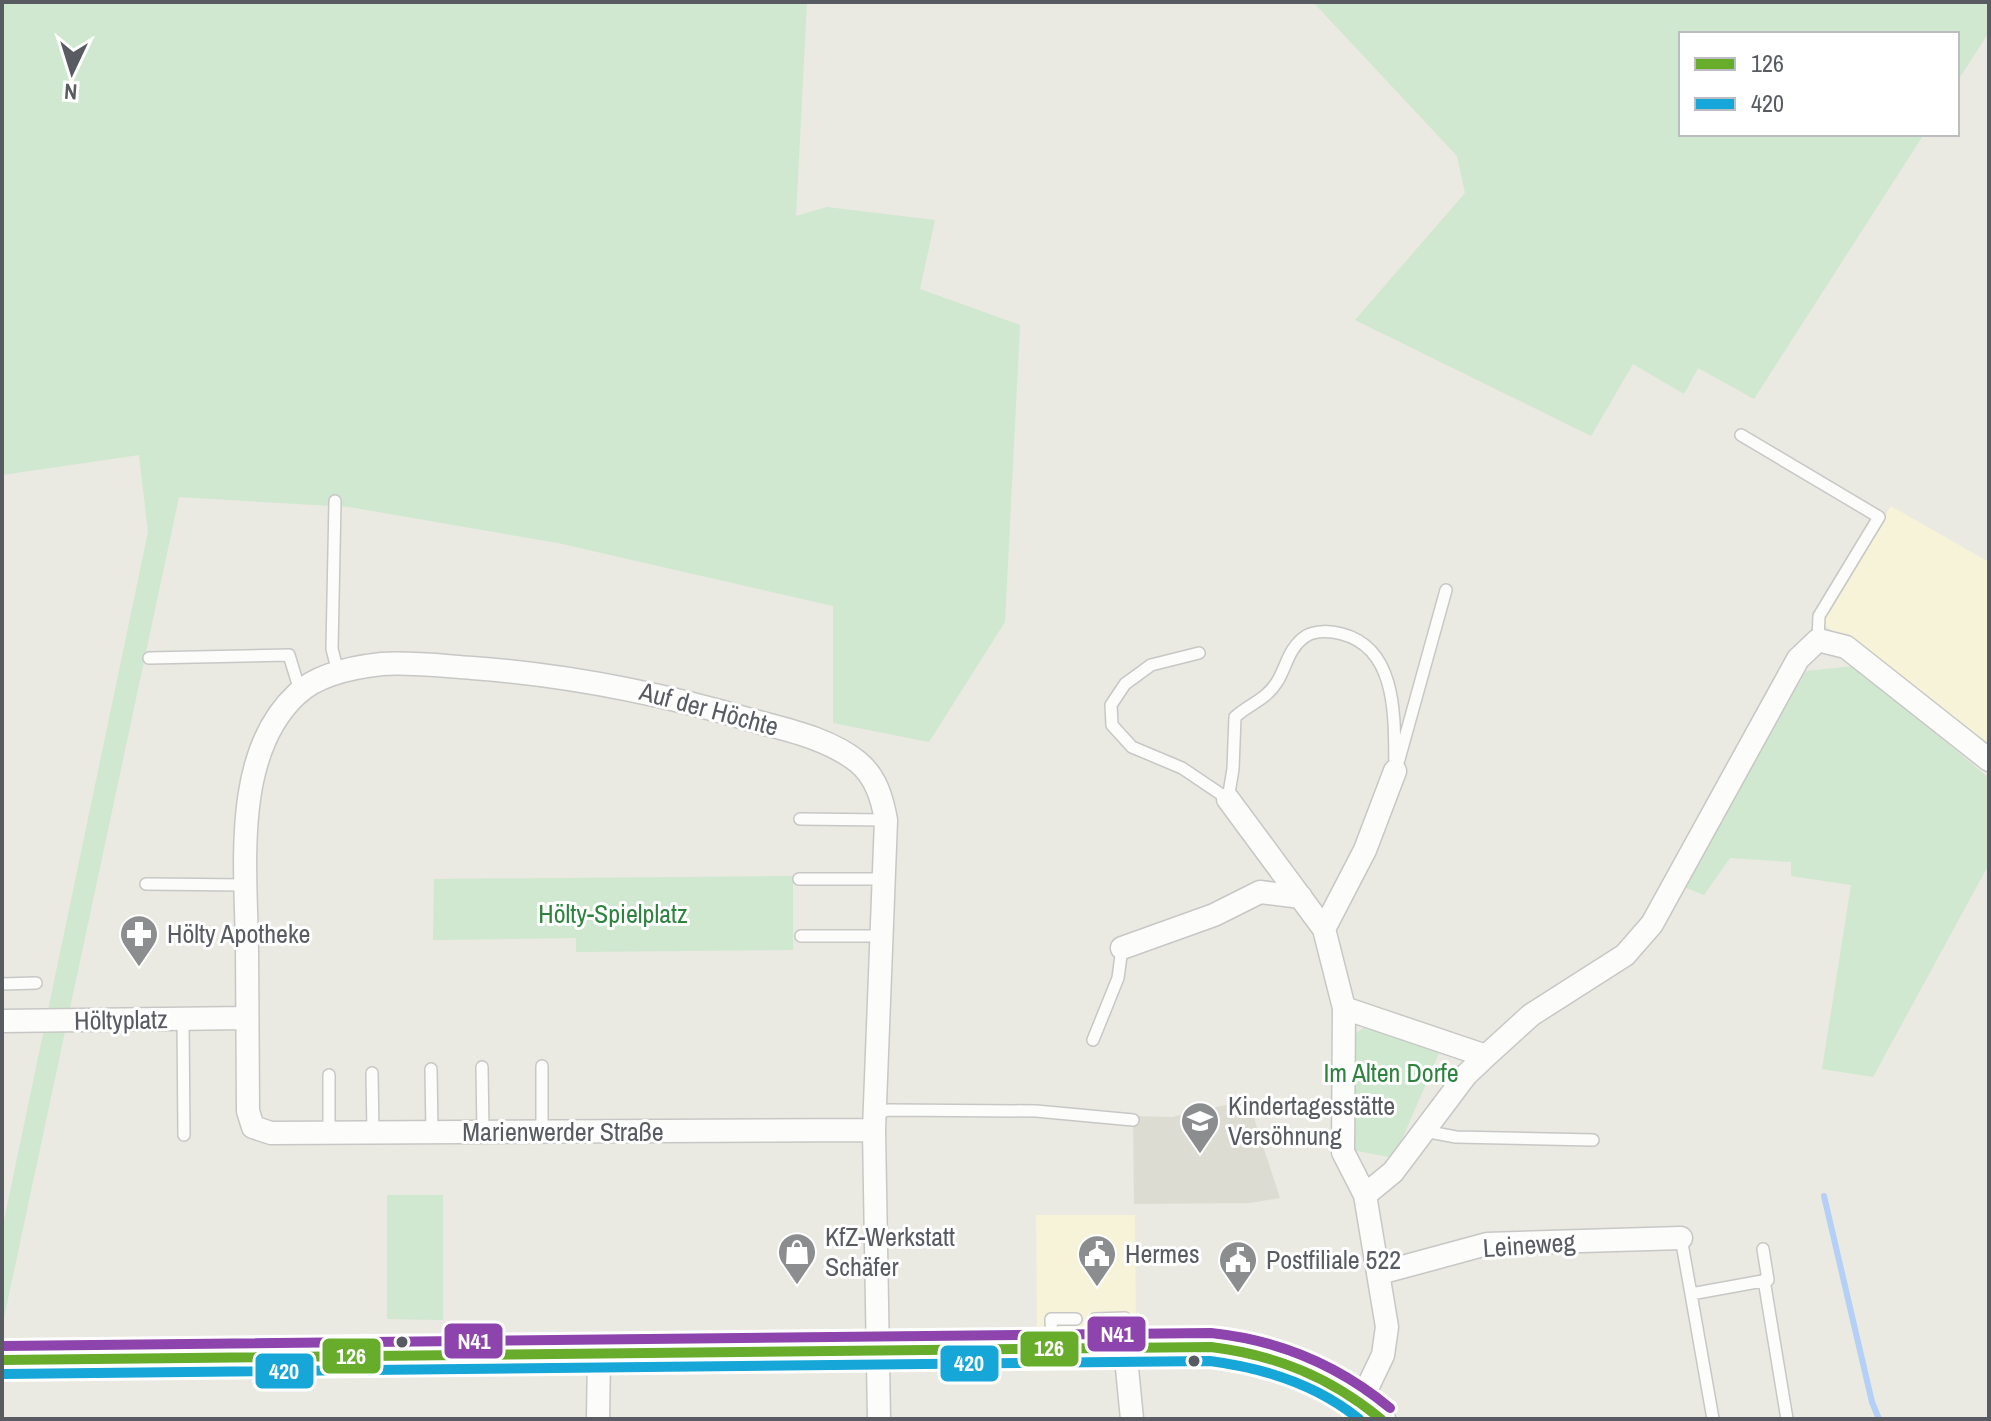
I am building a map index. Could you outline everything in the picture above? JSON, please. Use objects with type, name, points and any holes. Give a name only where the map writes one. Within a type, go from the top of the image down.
[{"type":"street","points":[[1365,1195],[1393,1172],[1466,1075],[1486,1056],[1531,1015],[1625,955],[1652,924],[1798,659],[1818,640],[1846,647],[1989,760]]},
{"type":"street","name":"Auf der Höchte","points":[[247,1018],[247,835],[256,770],[265,741],[282,709],[300,691],[338,672],[382,664],[523,672],[645,690],[836,747],[859,763],[874,781],[886,820],[874,1121],[879,1419]]},
{"type":"street","points":[[1324,929],[1365,850],[1395,771]]},
{"type":"street","points":[[2,1360],[1125,1348],[1245,1350],[1309,1370],[1371,1410],[1387,1327],[1365,1195],[1352,1176],[1343,1152],[1344,1008],[1324,929],[1228,799]]},
{"type":"street","points":[[1122,948],[1214,915],[1260,892],[1301,897]]},
{"type":"street","points":[[1344,1008],[1486,1056]]},
{"type":"street","name":"Höltyplatz","points":[[2,1021],[247,1018]]},
{"type":"street","name":"Marienwerder Straße","points":[[247,1018],[248,1111],[253,1127],[271,1133],[542,1132],[874,1121]]},
{"type":"street","name":"Leineweg","points":[[1380,1273],[1487,1244],[1681,1238]]},
{"type":"street","points":[[1125,1348],[1132,1419]]},
{"type":"street","points":[[598,1419],[599,1354]]},
{"type":"lane","points":[[1741,435],[1879,517],[1819,616],[1818,640]]},
{"type":"lane","points":[[335,501],[332,649],[338,672]]},
{"type":"lane","points":[[1395,771],[1422,689],[1446,590]]},
{"type":"lane","points":[[1199,653],[1151,665],[1125,684],[1111,705],[1112,725],[1132,747],[1156,760],[1182,768],[1228,799],[1233,769],[1235,717],[1267,696],[1296,645],[1308,634],[1323,631],[1353,637],[1379,658],[1391,700],[1395,771]]},
{"type":"lane","points":[[149,658],[289,655],[300,691]]},
{"type":"lane","points":[[800,819],[886,820]]},
{"type":"lane","points":[[799,879],[884,879]]},
{"type":"lane","points":[[146,884],[246,885]]},
{"type":"lane","points":[[801,936],[882,936]]},
{"type":"lane","points":[[1093,1040],[1118,978],[1122,948]]},
{"type":"lane","points":[[2,984],[36,983]]},
{"type":"lane","name":"Höltyplatz","points":[[183,1019],[184,1135]]},
{"type":"lane","points":[[542,1066],[542,1132]]},
{"type":"lane","points":[[482,1067],[483,1132]]},
{"type":"lane","points":[[431,1069],[432,1132]]},
{"type":"lane","points":[[372,1073],[373,1133]]},
{"type":"lane","points":[[329,1075],[329,1133]]},
{"type":"lane","points":[[874,1121],[889,1110],[1036,1111],[1133,1120]]},
{"type":"lane","points":[[1424,1131],[1456,1137],[1593,1140]]},
{"type":"lane","points":[[1681,1238],[1713,1419]]},
{"type":"lane","points":[[1691,1294],[1768,1280],[1763,1249]]},
{"type":"lane","points":[[1764,1280],[1787,1419]]},
{"type":"lane","points":[[1095,1319],[1125,1318],[1125,1348]]},
{"type":"lane","points":[[1052,1350],[1051,1319],[1076,1319]]},
{"type":"shaded area","points":[[1891,506],[1989,562],[1989,750],[1817,619]]},
{"type":"shaded area","name":"Kindertagesstätte Versöhnung","points":[[1248,1100],[1280,1198],[1250,1203],[1134,1204],[1133,1116],[1172,1117]]},
{"type":"shaded area","points":[[1036,1215],[1135,1215],[1136,1332],[1037,1333]]},
{"type":"green space","points":[[2,2],[807,2],[796,216],[827,207],[935,220],[920,289],[1020,325],[1005,622],[929,742],[833,723],[833,606],[558,543],[349,507],[179,497],[2,1327],[2,1230],[148,532],[139,455],[2,475]]},
{"type":"green space","points":[[1313,2],[1989,2],[1989,32],[1959,79],[1959,32],[1679,32],[1679,136],[1923,136],[1754,399],[1698,368],[1684,394],[1633,364],[1591,436],[1355,320],[1465,193],[1457,156]]},
{"type":"green space","points":[[1854,666],[1989,778],[1989,864],[1873,1077],[1822,1069],[1851,885],[1791,876],[1791,862],[1730,858],[1704,895],[1684,887],[1806,671]]},
{"type":"green space","name":"Hölty-Spielplatz","points":[[793,876],[793,950],[576,952],[576,938],[433,940],[434,879]]},
{"type":"green space","name":"Im Alten Dorfe","points":[[1363,1028],[1436,1046],[1440,1051],[1394,1158],[1352,1150],[1353,1036]]},
{"type":"green space","points":[[387,1195],[443,1195],[443,1320],[387,1319]]},
{"type":"waterway","points":[[1824,1196],[1872,1402],[1879,1419]]},
{"type":"transit line","name":"N41","points":[[2,1346],[1211,1333],[1260,1341],[1306,1357],[1349,1379],[1390,1408]]},
{"type":"transit line","name":"126","points":[[2,1360],[1211,1347],[1258,1356],[1301,1370],[1342,1391],[1381,1419]]},
{"type":"transit line","name":"420","points":[[2,1374],[1210,1361],[1270,1373],[1307,1387],[1359,1419]]},
{"type":"place","name":"Hölty Apotheke","points":[[139,968]]},
{"type":"place","name":"Kindertagesstätte Versöhnung","points":[[1200,1155]]},
{"type":"place","name":"KfZ-Werkstatt Schäfer","points":[[797,1286]]},
{"type":"place","name":"Hermes","points":[[1097,1288]]},
{"type":"place","name":"Postfiliale 522","points":[[1238,1294]]}]
